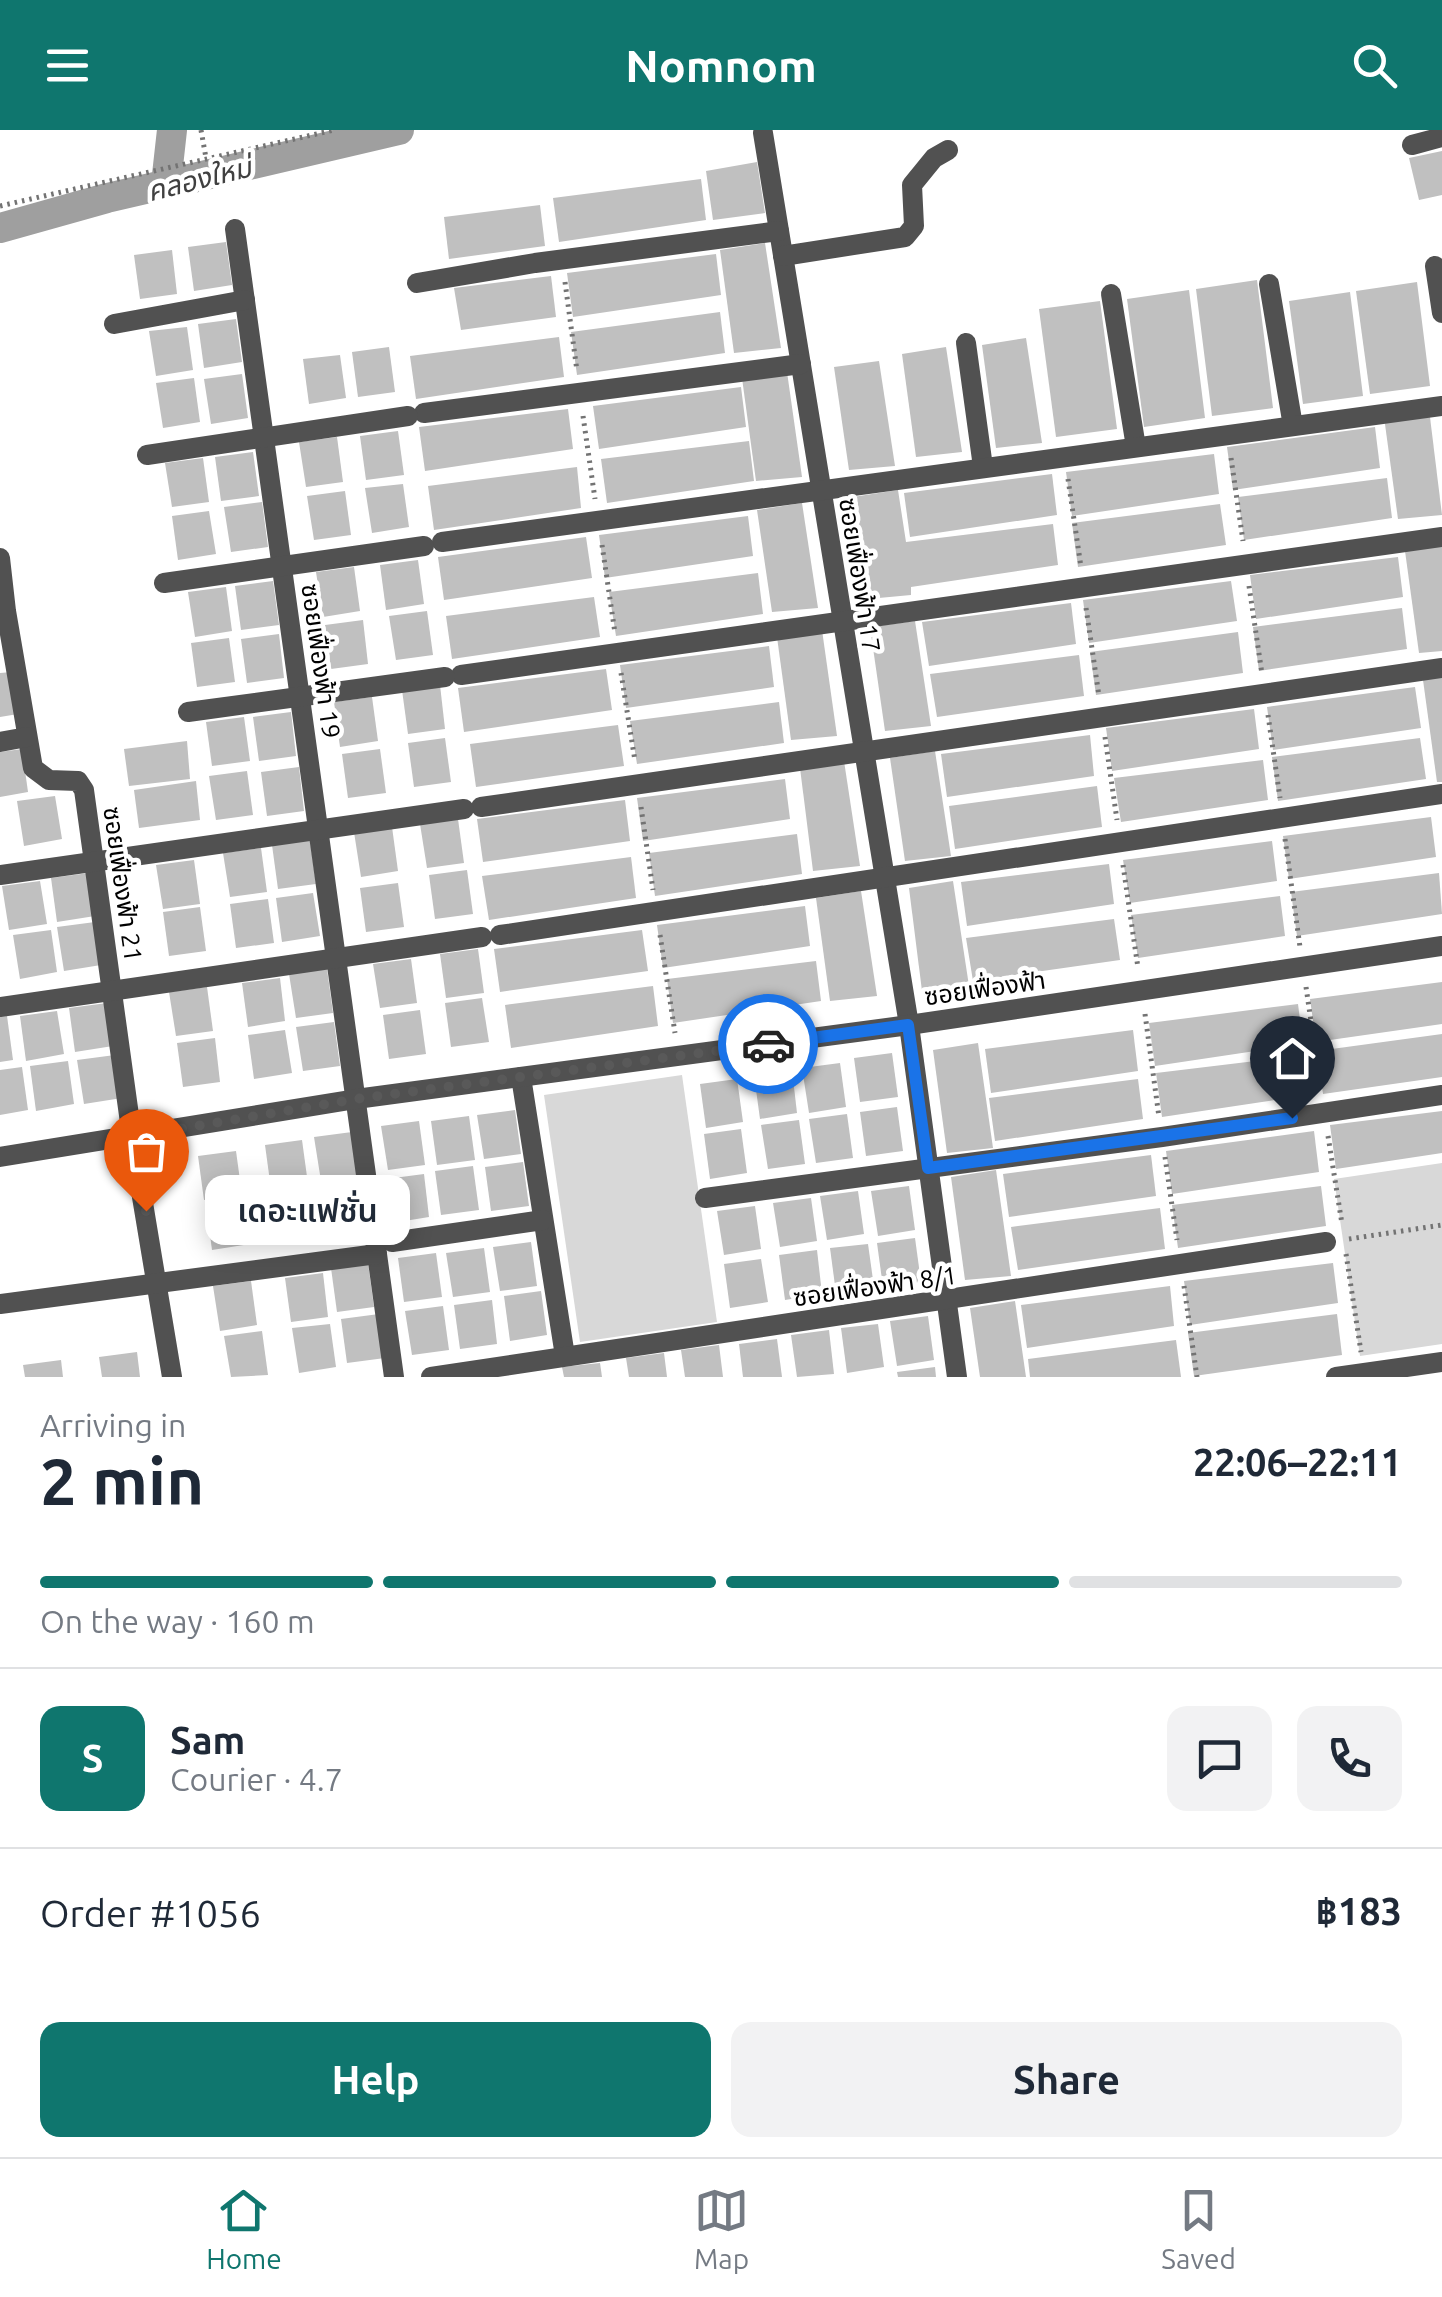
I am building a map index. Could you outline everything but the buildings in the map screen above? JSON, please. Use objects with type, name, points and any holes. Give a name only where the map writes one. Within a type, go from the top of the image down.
[{"type":"street","name":"ซอยเฟื่องฟ้า 17","points":[[763,133],[908,1025],[957,1377]]},
{"type":"street","points":[[1412,145],[1442,137]]},
{"type":"street","points":[[783,256],[904,237],[914,226],[912,185],[934,158],[948,150]]},
{"type":"street","name":"ซอยเฟื่องฟ้า 19","points":[[235,229],[356,1099],[385,1248],[394,1377]]},
{"type":"street","points":[[417,283],[549,261],[779,231]]},
{"type":"street","points":[[1434,266],[1442,313]]},
{"type":"street","points":[[1269,284],[1293,426]]},
{"type":"street","points":[[1111,294],[1136,448]]},
{"type":"street","points":[[114,324],[245,300]]},
{"type":"street","points":[[966,344],[983,467]]},
{"type":"street","points":[[147,455],[416,414],[800,364]]},
{"type":"street","points":[[164,583],[1442,406]]},
{"type":"street","points":[[188,712],[1442,537]]},
{"type":"street","name":"ซอยเฟื่องฟ้า 21","points":[[0,558],[3,611],[33,768],[49,780],[78,780],[83,785],[132,1137],[172,1377]]},
{"type":"street","points":[[0,875],[1442,668]]},
{"type":"street","points":[[0,742],[27,738]]},
{"type":"street","points":[[0,1007],[1442,794]]},
{"type":"street","name":"ซอยเฟื่องฟ้า","points":[[0,1157],[356,1099],[908,1025],[1442,946]]},
{"type":"street","points":[[522,1077],[565,1356]]},
{"type":"street","points":[[705,1198],[1442,1095]]},
{"type":"street","points":[[0,1304],[159,1284],[543,1220]]},
{"type":"street","name":"ซอยเฟื่องฟ้า 8/1","points":[[430,1377],[1335,1241]]},
{"type":"street","points":[[1336,1377],[1442,1362]]},
{"type":"path","points":[[201,130],[206,158]]},
{"type":"path","points":[[0,206],[334,130]]},
{"type":"path","points":[[1228,435],[1325,1113],[1335,1241],[1364,1373]]},
{"type":"path","points":[[1065,456],[1197,1377]]},
{"type":"path","points":[[1335,1241],[1442,1226]]},
{"type":"shaded area","points":[[682,1075],[717,1322],[580,1342],[544,1095]]},
{"type":"shaded area","points":[[1442,1163],[1442,1344],[1360,1356],[1334,1179]]},
{"type":"waterway","points":[[166,184],[172,130]]},
{"type":"waterway","name":"คลองใหม่","points":[[0,228],[107,198],[399,130]]},
{"type":"way so far","points":[[146,1211],[132,1137],[356,1099],[768,1044]]},
{"type":"place","name":"เดอะแฟชั่น","points":[[146,1211]]},
{"type":"route","points":[[768,1044],[908,1025],[928,1168],[1292,1118]]}]
